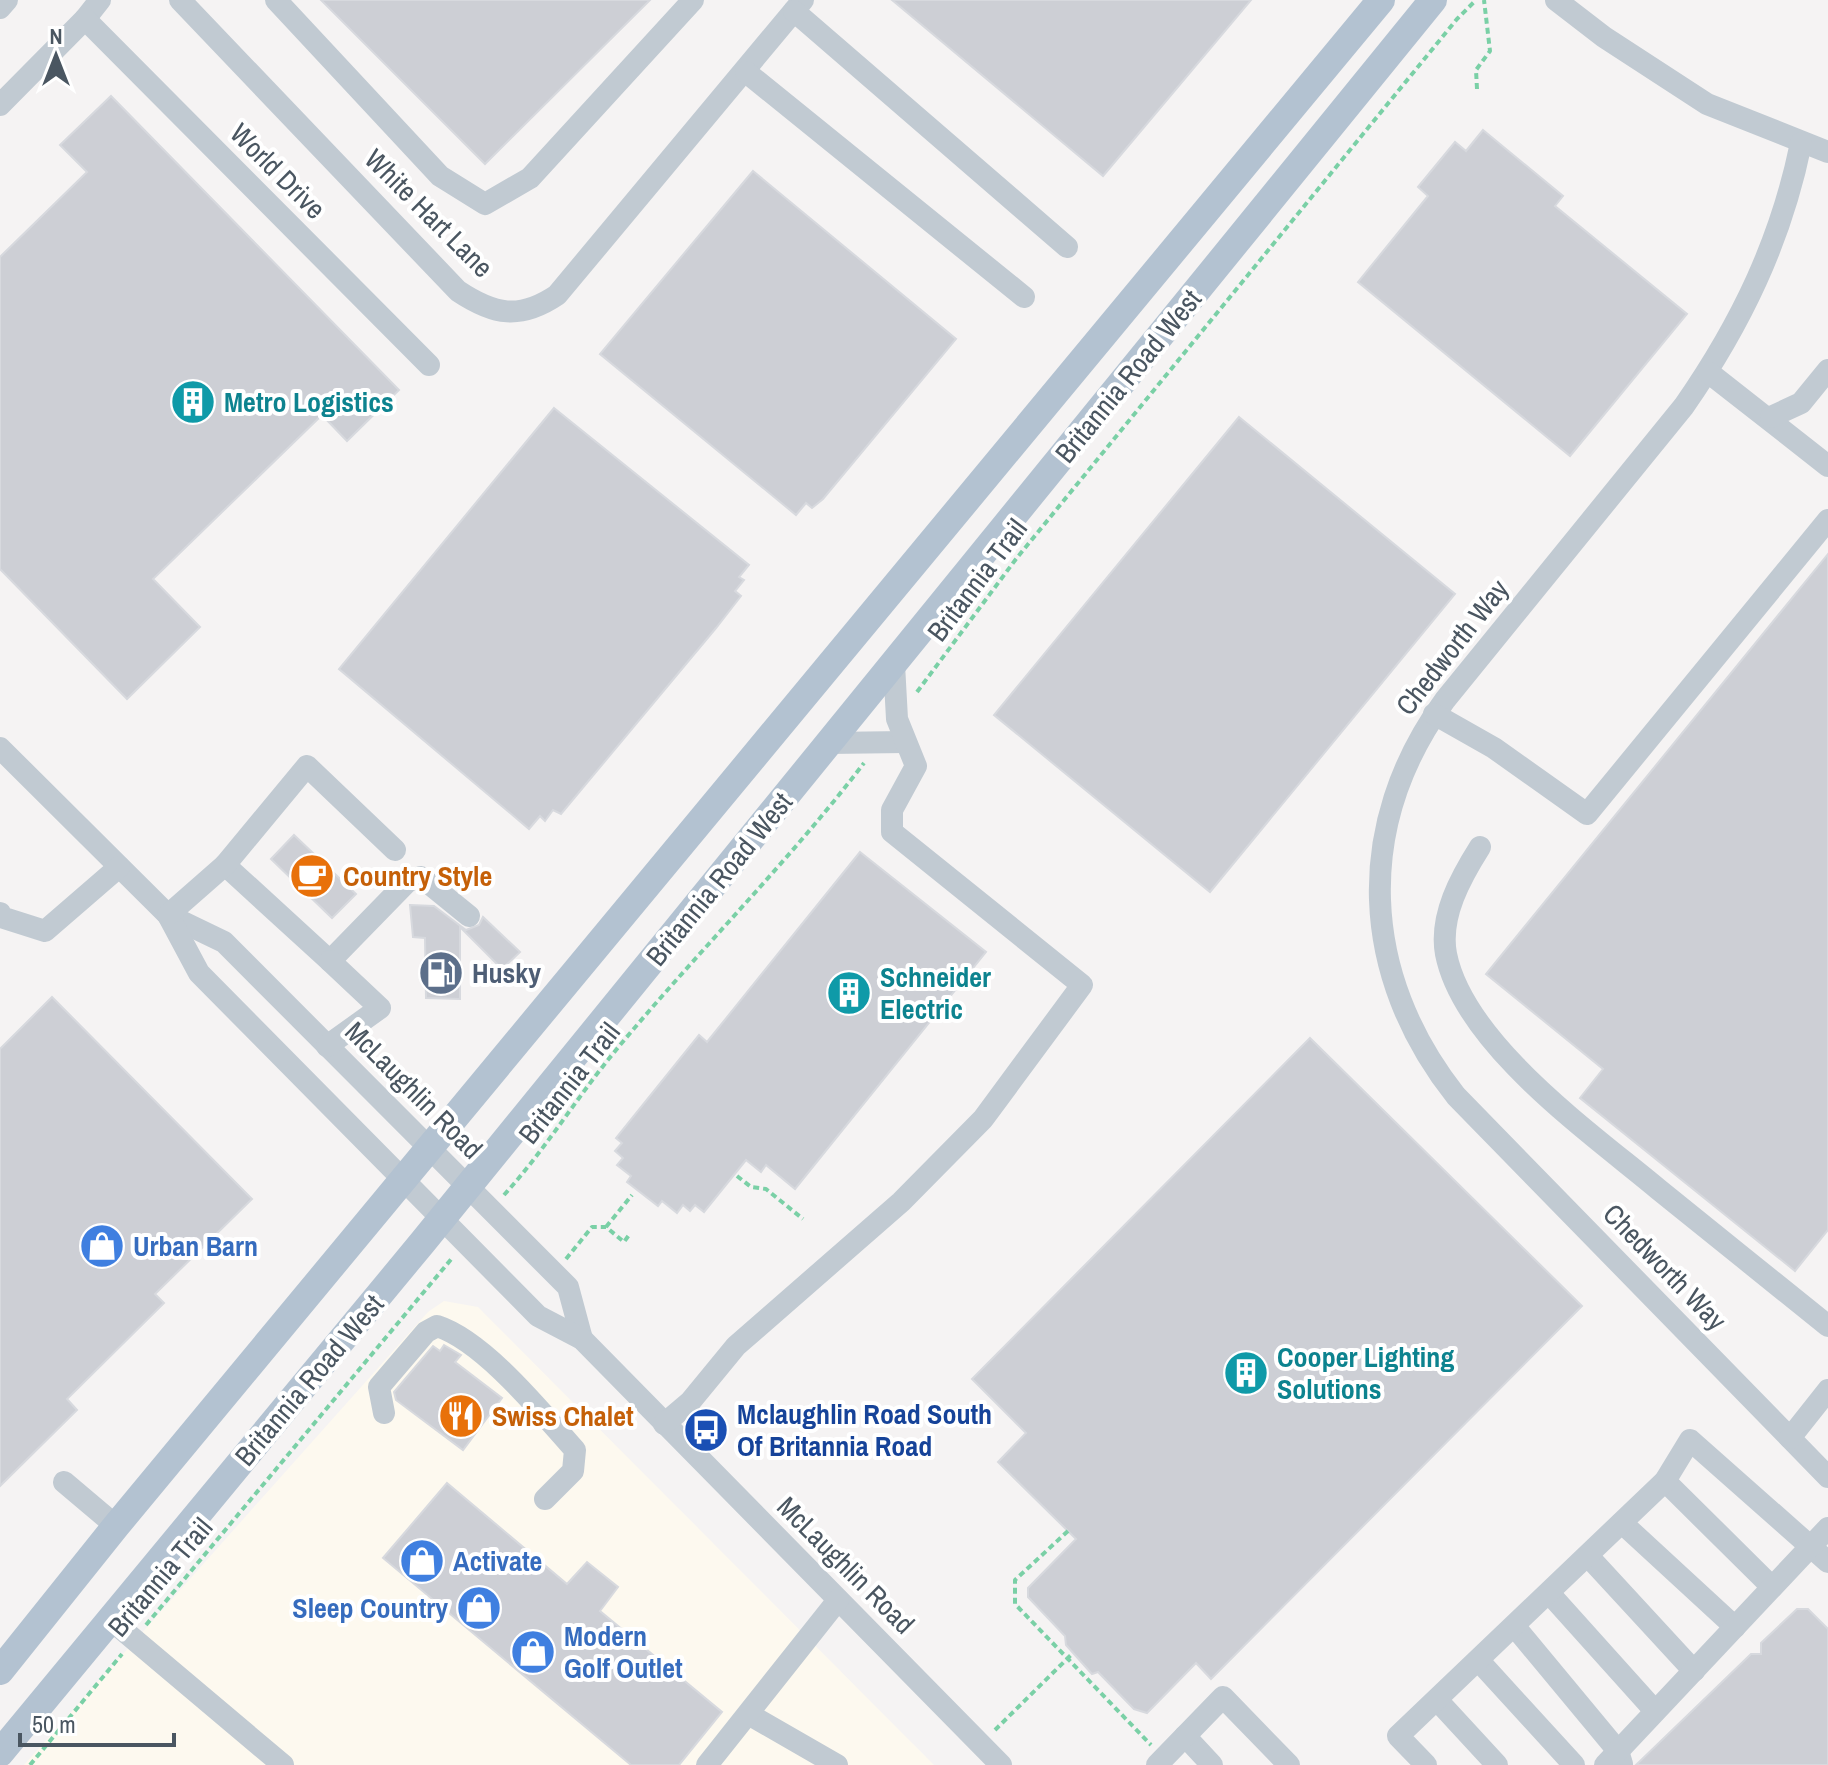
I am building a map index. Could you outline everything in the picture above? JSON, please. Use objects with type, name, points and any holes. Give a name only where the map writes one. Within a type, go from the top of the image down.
[{"type":"main road","name":"Britannia Road West","points":[[0,1671],[116,1526],[1381,0]]},
{"type":"main road","name":"Britannia Road West","points":[[0,1753],[469,1187],[1433,0]]},
{"type":"street","points":[[0,8],[7,0]]},
{"type":"street","points":[[0,105],[100,0]]},
{"type":"street","name":"White Hart Lane","points":[[180,0],[458,291],[483,308],[499,311],[532,309],[557,295],[798,6]]},
{"type":"street","points":[[276,0],[440,176],[485,204],[530,178],[693,0]]},
{"type":"street","points":[[1556,0],[1604,37],[1707,104],[1828,152]]},
{"type":"street","points":[[798,6],[1067,247]]},
{"type":"street","name":"World Drive","points":[[85,19],[429,365]]},
{"type":"street","points":[[746,72],[1024,297]]},
{"type":"street","name":"Chedworth Way","points":[[1801,143],[1792,186],[1764,269],[1708,372],[1434,714],[1405,767],[1390,808],[1382,851],[1379,895],[1387,960],[1406,1018],[1429,1059],[1456,1096],[1828,1477]]},
{"type":"street","points":[[1771,417],[1801,403],[1828,370]]},
{"type":"street","points":[[1708,372],[1771,417],[1828,466]]},
{"type":"street","points":[[1434,714],[1494,748],[1587,814],[1828,520]]},
{"type":"street","points":[[664,1424],[690,1402],[736,1346],[901,1202],[983,1119],[1082,985],[892,832],[892,810],[916,766],[916,758],[905,742],[897,719],[894,664]]},
{"type":"street","points":[[829,743],[905,742]]},
{"type":"street","name":"McLaughlin Road","points":[[0,748],[168,915],[199,973],[538,1316],[582,1339],[1001,1765]]},
{"type":"street","points":[[168,915],[225,865],[307,766],[395,850]]},
{"type":"street","points":[[916,766],[937,776]]},
{"type":"street","points":[[1480,847],[1462,876],[1446,930],[1446,953],[1470,1008],[1508,1059],[1559,1107],[1828,1326]]},
{"type":"street","points":[[225,865],[380,1008],[327,1046]]},
{"type":"street","points":[[0,913],[1,917],[45,931],[119,867]]},
{"type":"street","points":[[330,961],[408,881],[421,877],[469,916]]},
{"type":"street","name":"McLaughlin Road","points":[[168,915],[224,942],[568,1287],[582,1339]]},
{"type":"street","points":[[384,1413],[379,1387],[426,1332],[437,1326],[455,1332],[523,1391],[575,1450],[573,1471],[545,1499]]},
{"type":"street","points":[[1790,1438],[1828,1390]]},
{"type":"street","points":[[1426,1765],[1398,1736],[1665,1481],[1690,1440],[1828,1562]]},
{"type":"street","points":[[1665,1481],[1772,1587]]},
{"type":"street","points":[[64,1482],[116,1526]]},
{"type":"street","points":[[1622,1523],[1735,1627]]},
{"type":"street","points":[[1515,1627],[1615,1760],[1655,1711],[1828,1528]]},
{"type":"street","points":[[1588,1556],[1694,1671]]},
{"type":"street","points":[[1549,1593],[1655,1711]]},
{"type":"street","points":[[707,1765],[750,1715],[838,1600]]},
{"type":"street","points":[[111,1620],[283,1765]]},
{"type":"street","points":[[1479,1661],[1574,1765]]},
{"type":"street","points":[[1160,1762],[1223,1697],[1289,1765]]},
{"type":"street","points":[[1438,1701],[1497,1765]]},
{"type":"street","points":[[750,1715],[837,1765]]},
{"type":"street","points":[[1185,1736],[1212,1765]]},
{"type":"path","name":"Britannia Trail","points":[[897,719],[1016,559],[1457,19],[1476,0]]},
{"type":"path","points":[[1477,89],[1476,70],[1490,51],[1484,0]]},
{"type":"path","name":"Britannia Trail","points":[[512,1187],[616,1051],[812,831],[880,741]]},
{"type":"path","points":[[737,1176],[751,1187],[766,1189],[803,1219]]},
{"type":"path","points":[[606,1227],[632,1195]]},
{"type":"path","points":[[554,1273],[592,1227],[606,1227],[624,1242],[629,1235]]},
{"type":"path","name":"Britannia Trail","points":[[30,1765],[327,1404],[445,1268]]},
{"type":"path","points":[[1068,1531],[1015,1580],[1015,1604],[1068,1658],[1160,1762]]},
{"type":"path","points":[[981,1744],[1073,1653]]},
{"type":"shaded area","points":[[444,1301],[478,1307],[934,1765],[24,1765],[428,1312]]},
{"type":"building","points":[[321,0],[650,0],[485,164]]},
{"type":"building","points":[[892,0],[1251,0],[1103,176]]},
{"type":"building","name":"Metro Logistics","points":[[111,96],[399,390],[347,441],[322,415],[153,579],[200,627],[127,699],[0,569],[0,257],[87,172],[60,145]]},
{"type":"building","points":[[1483,130],[1563,196],[1555,206],[1687,314],[1570,456],[1358,282],[1428,196],[1418,187],[1455,142],[1466,151]]},
{"type":"building","points":[[753,171],[956,339],[823,499],[812,508],[806,503],[796,515],[600,354]]},
{"type":"building","points":[[554,408],[749,565],[739,577],[744,580],[735,591],[741,596],[561,814],[553,810],[545,821],[540,816],[529,829],[339,669]]},
{"type":"building","points":[[1239,417],[1455,594],[1210,892],[994,715]]},
{"type":"building","points":[[1828,554],[1828,1230],[1795,1271],[1580,1098],[1603,1069],[1486,974]]},
{"type":"building","points":[[294,835],[356,894],[332,918],[271,859]]},
{"type":"building","name":"Schneider Electric","points":[[860,852],[986,952],[795,1189],[766,1165],[761,1172],[746,1160],[704,1212],[695,1205],[690,1211],[683,1205],[677,1213],[662,1201],[658,1206],[627,1182],[631,1176],[617,1165],[623,1158],[615,1151],[622,1143],[616,1138],[699,1035],[707,1042]]},
{"type":"building","points":[[410,905],[434,906],[466,930],[479,925],[483,917],[520,952],[502,969],[460,927],[460,999],[426,998],[425,938],[413,937]]},
{"type":"building","name":"Urban Barn","points":[[52,997],[252,1199],[155,1294],[164,1303],[67,1399],[77,1410],[0,1486],[0,1049]]},
{"type":"building","name":"Cooper Lighting Solutions","points":[[1310,1038],[1582,1306],[1211,1679],[1196,1663],[1147,1713],[1134,1709],[1098,1672],[1092,1674],[1066,1645],[1065,1636],[1028,1597],[1028,1588],[1076,1539],[998,1462],[1026,1433],[972,1379]]},
{"type":"building","points":[[444,1345],[461,1355],[455,1362],[502,1398],[463,1450],[396,1400],[394,1392],[433,1346],[440,1351]]},
{"type":"building","points":[[447,1483],[567,1584],[587,1562],[618,1587],[600,1611],[722,1712],[679,1765],[631,1765],[383,1558]]},
{"type":"building","points":[[1797,1609],[1808,1609],[1828,1629],[1828,1765],[1636,1765],[1751,1654],[1761,1654],[1761,1643]]},
{"type":"place","name":"Metro Logistics","points":[[193,402]]},
{"type":"place","name":"Country Style","points":[[312,876]]},
{"type":"place","name":"Husky","points":[[441,973]]},
{"type":"place","name":"Schneider Electric","points":[[849,993]]},
{"type":"place","name":"Urban Barn","points":[[102,1246]]},
{"type":"place","name":"Cooper Lighting Solutions","points":[[1246,1373]]},
{"type":"place","name":"Swiss Chalet","points":[[461,1416]]},
{"type":"place","name":"Mclaughlin Road South Of Britannia Road","points":[[706,1430]]},
{"type":"place","name":"Activate","points":[[422,1561]]},
{"type":"place","name":"Sleep Country","points":[[479,1608]]},
{"type":"place","name":"Modern Golf Outlet","points":[[533,1652]]}]
